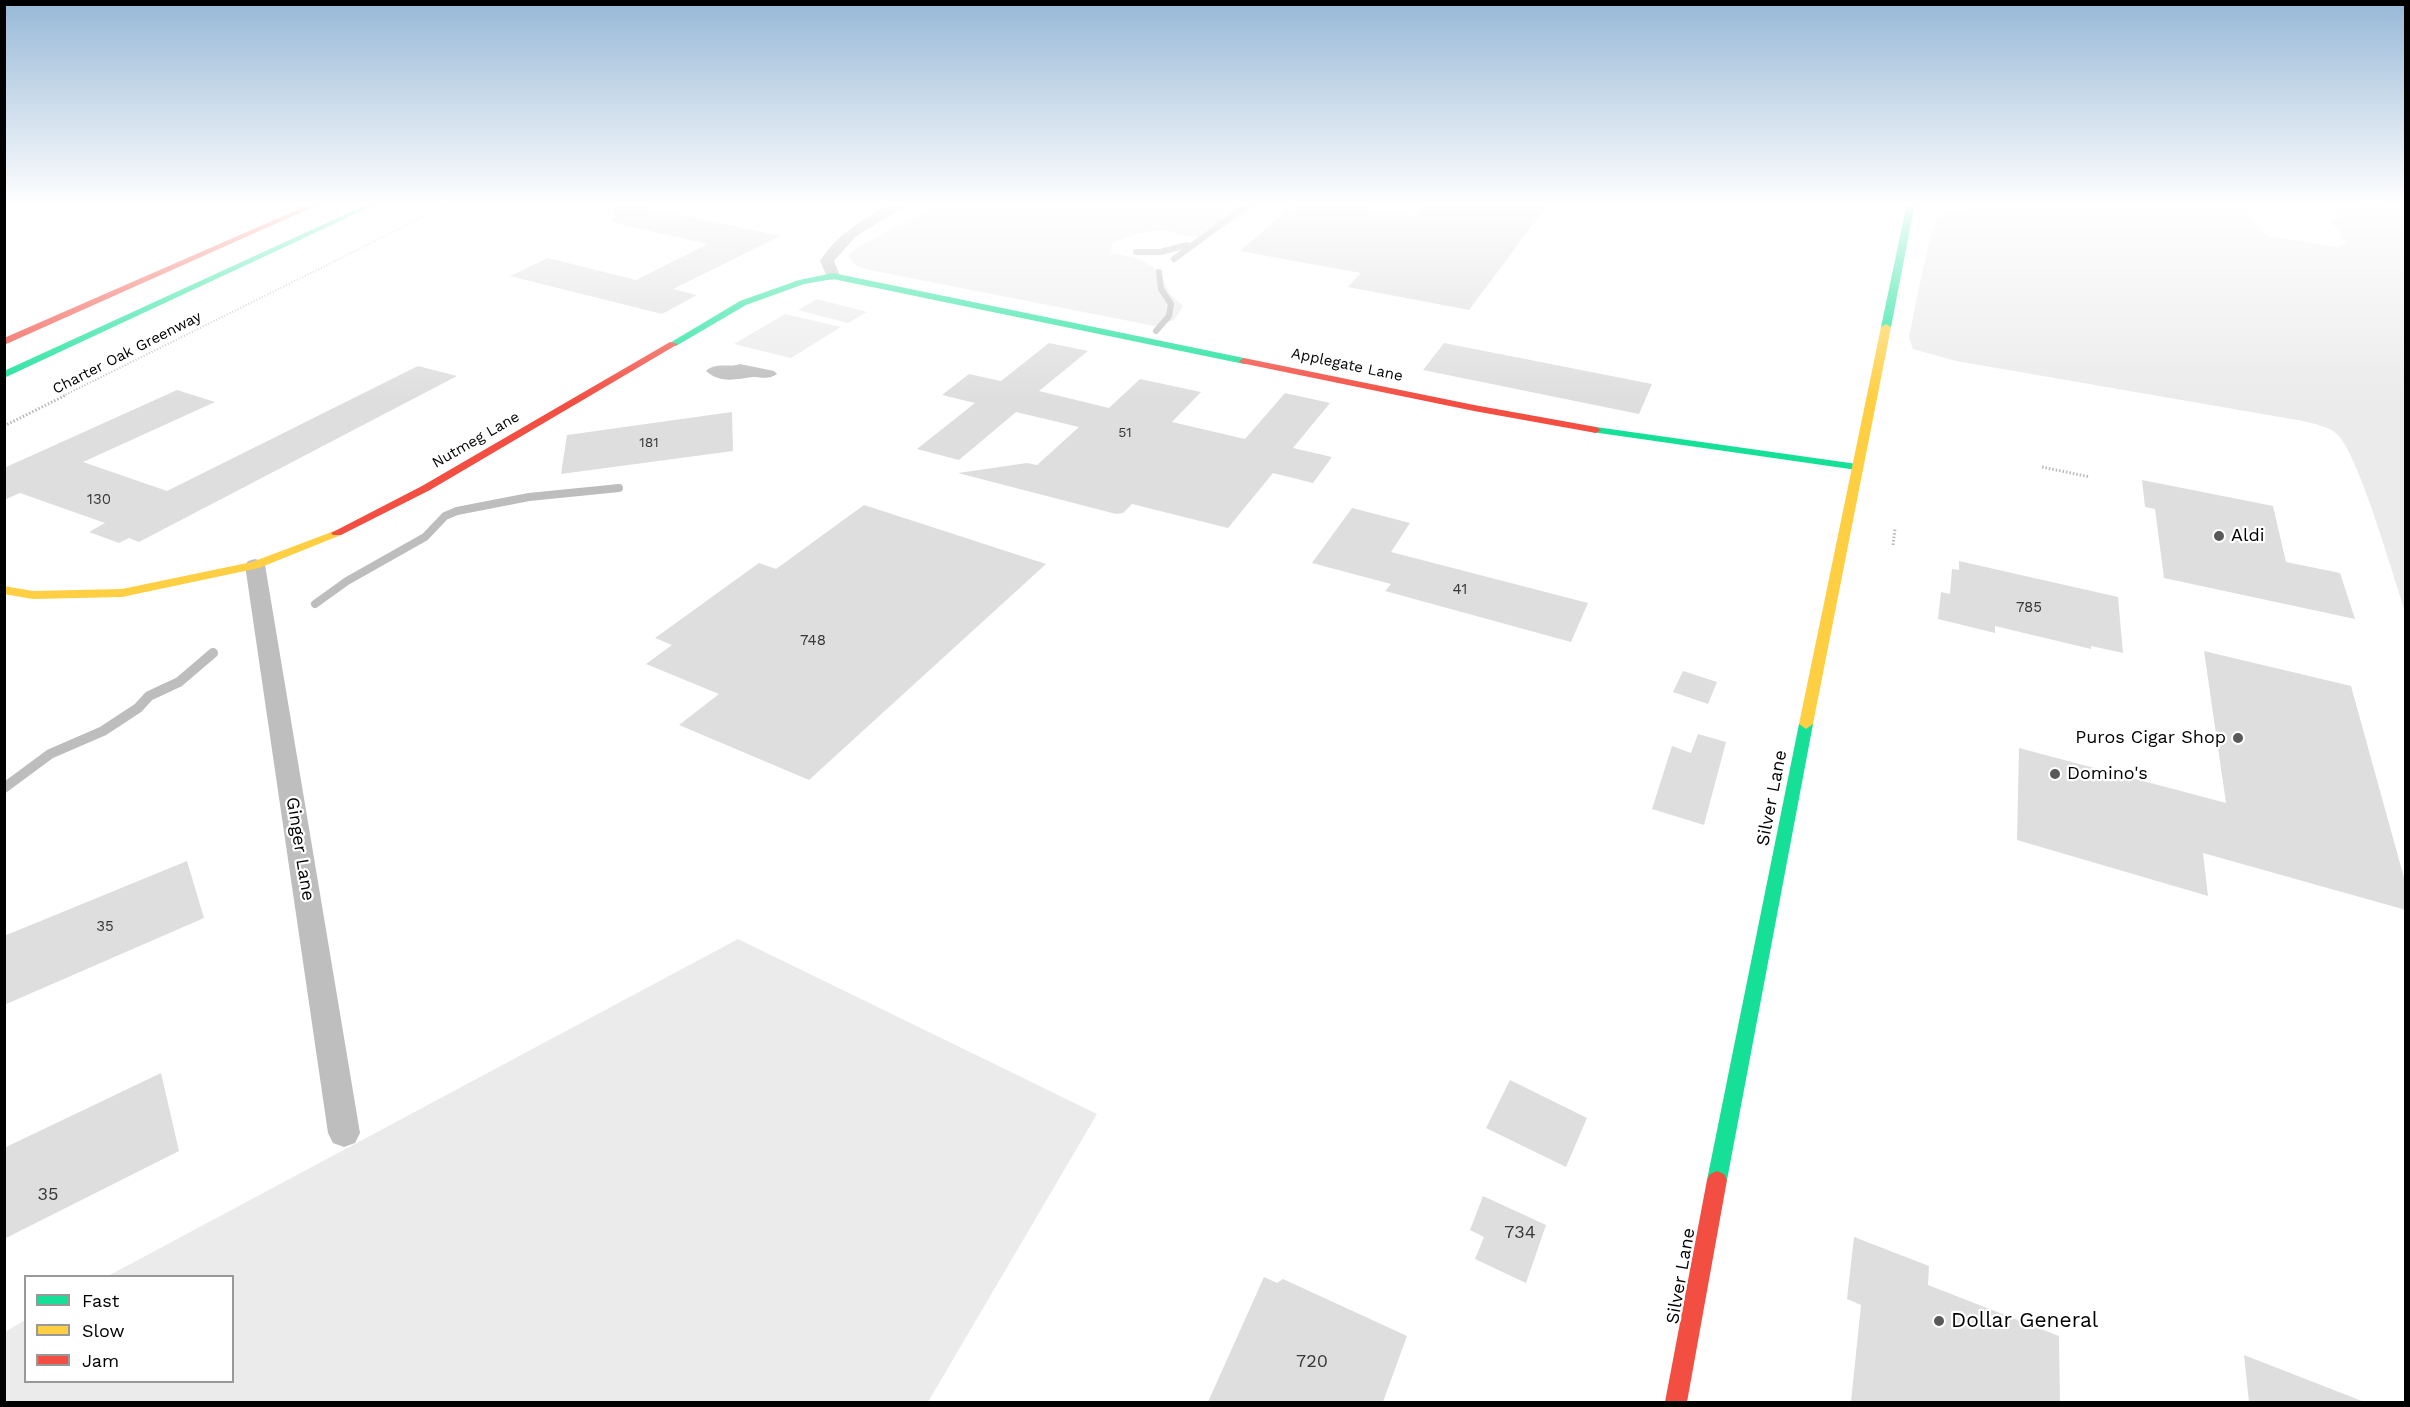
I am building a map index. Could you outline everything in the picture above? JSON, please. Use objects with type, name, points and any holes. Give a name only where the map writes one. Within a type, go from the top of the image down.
[{"type":"main road","points":[[4,342],[170,269]]},
{"type":"main road","points":[[4,353],[191,269]]},
{"type":"main road","points":[[4,375],[233,269]]},
{"type":"main road","name":"Silver Lane","points":[[1676,1402],[1741,1048],[1898,269]]},
{"type":"main road","name":"Applegate Lane","points":[[833,276],[1474,408],[1638,437],[1857,467]]},
{"type":"main road","name":"Nutmeg Lane","points":[[4,590],[33,594],[122,593],[255,565],[341,532],[426,488],[743,303],[802,282],[833,276]]},
{"type":"street","points":[[830,269],[833,276]]},
{"type":"street","name":"Ginger Lane","points":[[255,565],[344,1133]]},
{"type":"path","name":"Charter Oak Greenway","points":[[4,426],[320,269]]},
{"type":"path","points":[[2043,467],[2090,477]]},
{"type":"path","points":[[1893,545],[1895,529]]},
{"type":"shaded area","points":[[865,269],[1156,269],[1170,294],[1183,306],[1174,320],[1155,326]]},
{"type":"shaded area","points":[[2405,269],[2405,611],[2365,490],[2346,446],[2337,434],[2329,429],[2303,421],[1956,361],[1913,349],[1909,338],[1923,270]]},
{"type":"shaded area","points":[[817,299],[867,312],[848,323],[798,310]]},
{"type":"shaded area","points":[[785,314],[841,327],[791,358],[734,344]]},
{"type":"shaded area","points":[[740,364],[774,371],[777,374],[768,378],[729,380],[717,378],[706,371],[718,366]]},
{"type":"shaded area","points":[[738,939],[1097,1114],[928,1402],[5,1402],[5,1332],[24,1321],[24,1383],[234,1383],[234,1275],[110,1275]]},
{"type":"building","points":[[525,269],[591,269],[636,280],[659,269],[714,269],[673,289],[697,295],[662,314],[510,276]]},
{"type":"building","points":[[1337,269],[1500,269],[1469,310],[1348,287],[1361,273]]},
{"type":"building","points":[[1049,343],[1088,351],[1039,391],[1109,408],[1140,379],[1201,392],[1172,422],[1245,439],[1285,393],[1330,403],[1293,448],[1332,457],[1313,483],[1273,473],[1228,528],[1132,504],[1123,513],[1116,514],[958,473],[1027,463],[1037,465],[1079,427],[1016,412],[959,460],[917,449],[975,403],[942,395],[969,374],[1001,381]]},
{"type":"building","points":[[1444,343],[1652,384],[1639,414],[1423,370]]},
{"type":"building","points":[[418,366],[457,376],[139,542],[129,538],[119,543],[89,532],[105,523],[20,493],[4,500],[4,468],[177,390],[215,402],[83,462],[167,491]]},
{"type":"building","points":[[732,412],[733,451],[561,474],[567,435]]},
{"type":"building","name":"Aldi","points":[[2142,480],[2273,506],[2286,562],[2340,573],[2355,619],[2164,578],[2155,509],[2145,507]]},
{"type":"building","points":[[864,505],[1046,564],[809,780],[679,725],[719,694],[646,664],[672,645],[655,638],[759,563],[776,569]]},
{"type":"building","points":[[1352,508],[1410,523],[1391,552],[1588,603],[1571,642],[1385,591],[1391,584],[1312,563]]},
{"type":"building","points":[[1959,561],[2118,597],[2123,653],[2091,646],[2091,649],[1995,626],[1995,633],[1938,619],[1941,592],[1950,594],[1952,569],[1959,570]]},
{"type":"building","points":[[2204,651],[2351,686],[2406,885],[2406,910],[2203,853],[2208,896],[2017,840],[2019,748],[2226,803]]},
{"type":"building","points":[[1683,671],[1717,682],[1708,704],[1673,692]]},
{"type":"building","points":[[1698,734],[1726,742],[1704,825],[1652,809],[1672,746],[1691,753]]},
{"type":"building","points":[[187,861],[204,918],[4,1005],[4,936]]},
{"type":"building","points":[[161,1073],[179,1151],[4,1239],[4,1148]]},
{"type":"building","points":[[1510,1080],[1587,1118],[1566,1167],[1486,1128]]},
{"type":"building","points":[[1483,1196],[1546,1225],[1526,1283],[1475,1259],[1484,1237],[1470,1230]]},
{"type":"building","name":"Dollar General","points":[[1854,1237],[1929,1266],[1928,1285],[2059,1336],[2060,1402],[1851,1402],[1861,1305],[1847,1299]]},
{"type":"building","points":[[1264,1277],[1277,1283],[1283,1279],[1407,1336],[1383,1402],[1208,1402]]},
{"type":"building","points":[[2244,1355],[2362,1401],[2362,1402],[2249,1402]]},
{"type":"waterway","points":[[1156,331],[1169,316],[1171,304],[1161,289],[1159,272]]},
{"type":"waterway","points":[[315,604],[347,581],[425,537],[445,516],[457,511],[529,497],[619,488]]},
{"type":"waterway","points":[[4,788],[50,754],[103,731],[138,708],[149,696],[179,682],[213,653]]},
{"type":"traffic: fast","points":[[4,375],[233,269]]},
{"type":"traffic: fast","points":[[1886,327],[1898,269]]},
{"type":"traffic: fast","points":[[673,344],[743,303],[802,282],[833,276],[1244,361]]},
{"type":"traffic: fast","points":[[1596,430],[1857,467]]},
{"type":"traffic: fast","points":[[1717,1180],[1806,724]]},
{"type":"traffic: slow","points":[[1806,724],[1886,327]]},
{"type":"traffic: slow","points":[[4,590],[33,595],[122,593],[255,565],[337,533]]},
{"type":"traffic: jam","points":[[4,342],[170,269]]},
{"type":"traffic: jam","points":[[337,533],[426,488],[673,344]]},
{"type":"traffic: jam","points":[[1244,361],[1474,408],[1596,430]]},
{"type":"traffic: jam","points":[[1676,1402],[1717,1180]]},
{"type":"place","name":"Aldi","points":[[2219,536]]},
{"type":"place","name":"Puros Cigar Shop","points":[[2238,738]]},
{"type":"place","name":"Domino's","points":[[2055,774]]},
{"type":"place","name":"Dollar General","points":[[1939,1321]]}]
